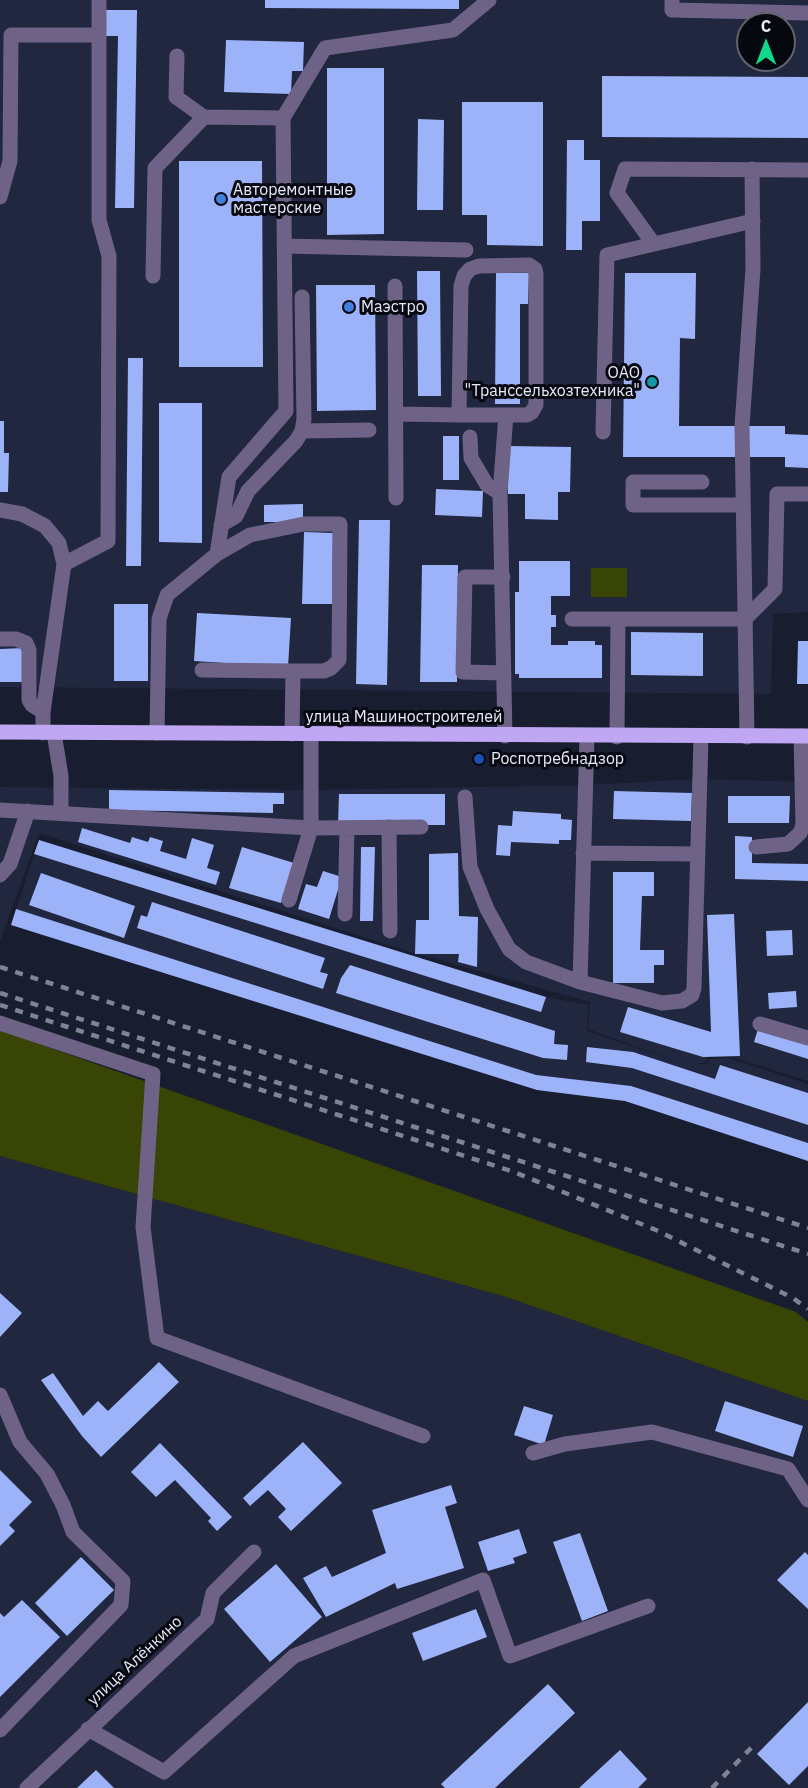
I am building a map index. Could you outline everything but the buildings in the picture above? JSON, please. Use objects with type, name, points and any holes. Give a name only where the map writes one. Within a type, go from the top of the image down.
[{"type":"main road","name":"улица Машиностроителей","points":[[0,732],[617,737],[805,736]]},
{"type":"lane","points":[[64,564],[108,541],[109,256],[99,220],[99,0]]},
{"type":"lane","points":[[217,554],[229,477],[286,411],[283,118],[326,48],[453,30],[489,0]]},
{"type":"lane","points":[[672,0],[672,10],[808,13]]},
{"type":"lane","points":[[0,197],[10,161],[11,35],[99,35]]},
{"type":"lane","points":[[177,56],[176,97],[204,117],[283,118]]},
{"type":"lane","points":[[153,276],[155,168],[204,117]]},
{"type":"lane","points":[[653,243],[617,193],[625,169],[808,170]]},
{"type":"lane","points":[[747,737],[742,426],[753,269],[752,169]]},
{"type":"lane","points":[[603,432],[607,255],[753,221]]},
{"type":"lane","points":[[284,246],[466,250]]},
{"type":"lane","points":[[398,414],[459,415],[527,415],[536,405],[536,274],[535,269],[529,265],[479,266],[470,269],[464,276],[461,286],[459,415]]},
{"type":"lane","points":[[395,286],[398,414],[396,498]]},
{"type":"lane","points":[[221,525],[236,516],[248,491],[296,441],[302,431],[304,419],[302,297]]},
{"type":"lane","points":[[505,736],[500,493],[506,415]]},
{"type":"lane","points":[[302,431],[369,430]]},
{"type":"lane","points":[[470,437],[471,458],[487,485],[500,493]]},
{"type":"lane","points":[[702,482],[633,482],[633,505],[743,506]]},
{"type":"lane","points":[[572,619],[745,619],[775,589],[777,494],[808,494]]},
{"type":"lane","points":[[0,510],[22,514],[45,526],[59,543],[64,564],[43,712],[61,776],[61,812]]},
{"type":"lane","points":[[157,733],[159,619],[167,595],[232,544],[266,530],[304,524],[340,524],[339,660],[324,671],[202,670]]},
{"type":"lane","points":[[502,577],[465,577],[463,672],[504,673]]},
{"type":"lane","points":[[617,737],[618,619]]},
{"type":"lane","points":[[0,639],[16,639],[26,643],[29,650],[29,700],[36,709],[43,712]]},
{"type":"lane","points":[[292,734],[293,671]]},
{"type":"lane","points":[[289,900],[311,828],[311,734]]},
{"type":"lane","points":[[580,982],[586,736]]},
{"type":"lane","points":[[465,797],[470,867],[487,909],[509,949],[526,962],[580,982],[662,1003],[682,1001],[692,995],[694,988],[700,736]]},
{"type":"lane","points":[[756,847],[788,844],[801,833],[805,736]]},
{"type":"lane","points":[[0,810],[311,828],[421,827]]},
{"type":"lane","points":[[0,875],[10,864],[28,811]]},
{"type":"lane","points":[[388,827],[390,931]]},
{"type":"lane","points":[[345,914],[348,828]]},
{"type":"lane","points":[[584,853],[698,854]]},
{"type":"lane","points":[[0,1023],[153,1074],[143,1227],[157,1338],[423,1436]]},
{"type":"lane","points":[[760,1024],[808,1038]]},
{"type":"lane","points":[[0,1395],[20,1442],[46,1474],[63,1505],[73,1532],[123,1581],[121,1605],[0,1730]]},
{"type":"lane","points":[[533,1453],[566,1444],[652,1432],[788,1469],[808,1500]]},
{"type":"lane","name":"улица Алёнкино","points":[[27,1788],[207,1619],[213,1593],[254,1552]]},
{"type":"lane","points":[[88,1729],[164,1772],[294,1656],[483,1580],[510,1656],[648,1605]]},
{"type":"shaded area","points":[[0,0],[808,0],[808,612],[773,614],[771,694],[0,687]]},
{"type":"shaded area","points":[[700,779],[808,782],[808,1081],[726,1055],[708,1056],[705,1063],[688,1064],[706,1064],[709,1059],[728,1058],[808,1084],[808,1161],[625,1101],[537,1090],[11,925],[39,840],[546,997],[588,1005],[587,1031],[681,1063],[588,1029],[590,1002],[407,951],[39,833],[0,942],[0,787],[311,790],[585,785]]},
{"type":"shaded area","points":[[0,1156],[503,1296],[808,1401],[808,1788],[0,1788]]},
{"type":"green space","points":[[591,568],[627,568],[627,597],[591,597]]},
{"type":"green space","points":[[0,1030],[796,1312],[808,1322],[808,1401],[503,1296],[0,1156]]},
{"type":"railway","points":[[0,967],[808,1228]]},
{"type":"railway","points":[[0,993],[808,1254]]},
{"type":"railway","points":[[0,1005],[514,1172],[656,1230],[793,1298],[808,1309]]},
{"type":"railway","points":[[712,1788],[754,1745]]},
{"type":"place","name":"Авторемонтные мастерские","points":[[221,199]]},
{"type":"place","name":"Маэстро","points":[[349,307]]},
{"type":"place","name":"ОАО \"Транссельхозтехника\"","points":[[652,382]]},
{"type":"place","name":"Роспотребнадзор","points":[[479,759]]}]
